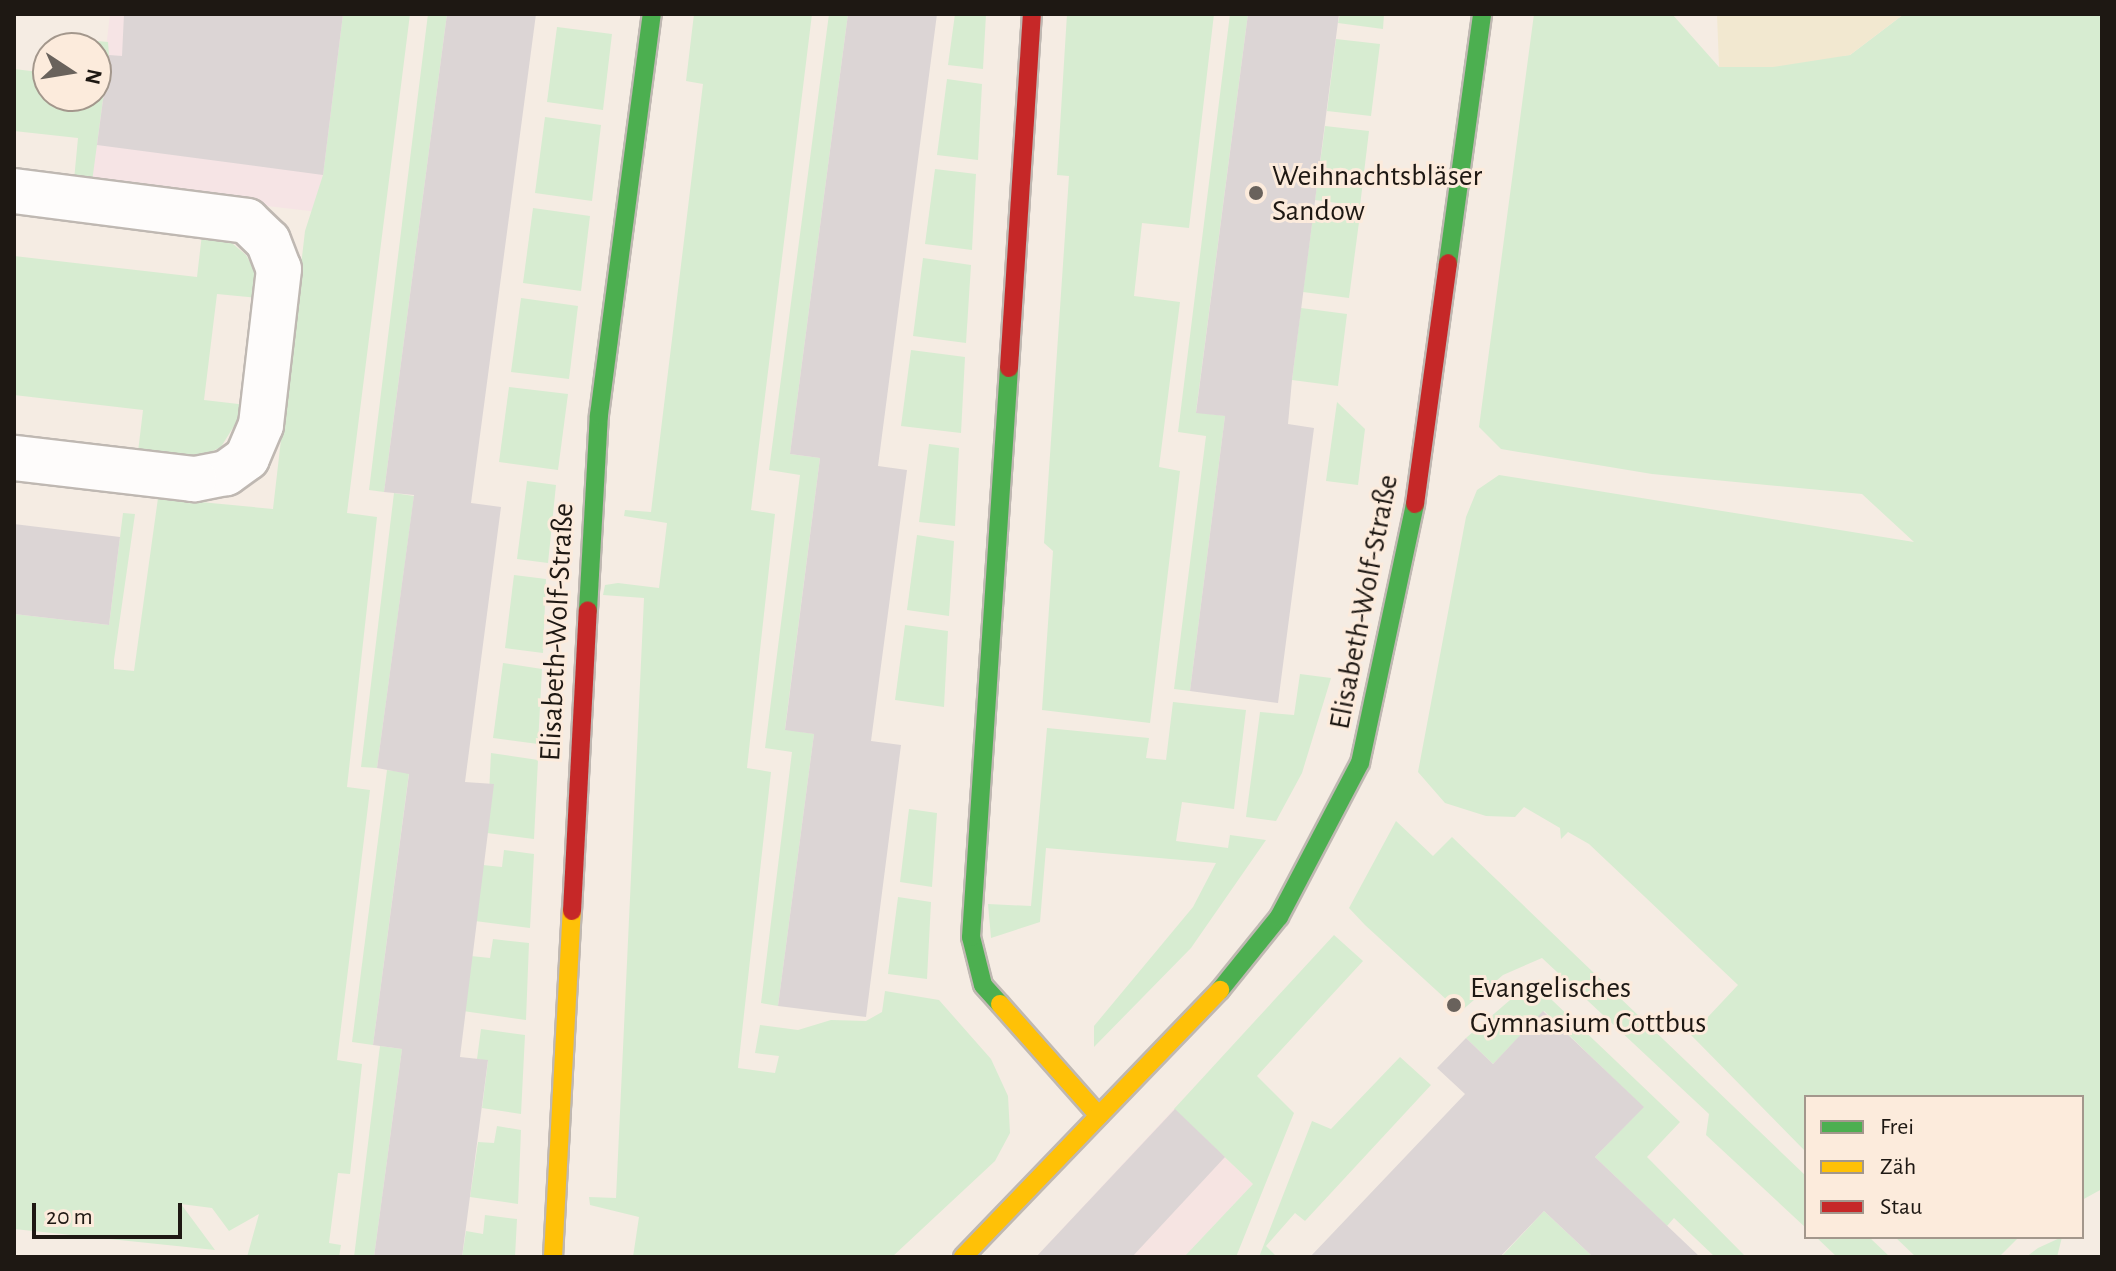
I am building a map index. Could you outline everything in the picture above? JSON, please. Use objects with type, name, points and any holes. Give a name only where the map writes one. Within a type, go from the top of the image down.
[{"type":"street","name":"Elisabeth-Wolf-Straße","points":[[553,1257],[599,415],[652,14]]},
{"type":"street","points":[[1032,14],[971,937],[983,985],[1099,1116]]},
{"type":"street","name":"Elisabeth-Wolf-Straße","points":[[963,1257],[1226,984],[1279,917],[1360,763],[1415,503],[1482,14]]},
{"type":"street","points":[[14,191],[247,221],[268,241],[279,269],[261,425],[247,458],[226,473],[194,479],[14,458]]},
{"type":"shaded area","points":[[110,14],[351,14],[327,213],[90,185],[99,112],[112,112],[112,32],[108,32]]},
{"type":"shaded area","points":[[1174,1109],[1253,1184],[1184,1257],[1036,1257]]},
{"type":"green space","points":[[343,14],[410,14],[347,513],[377,517],[347,787],[370,790],[337,1060],[362,1064],[350,1174],[338,1173],[329,1243],[341,1245],[339,1257],[247,1257],[259,1214],[229,1231],[212,1208],[181,1204],[215,1250],[14,1229],[14,614],[109,625],[123,513],[135,514],[114,660],[114,669],[134,671],[158,498],[273,509],[305,231],[323,175]]},
{"type":"green space","points":[[428,14],[447,14],[384,492],[369,490]]},
{"type":"green space","points":[[694,14],[812,14],[751,510],[775,514],[747,768],[771,772],[738,1068],[775,1073],[779,1056],[755,1053],[760,1025],[798,1030],[831,1020],[866,1021],[882,1012],[885,991],[939,1000],[991,1059],[1008,1096],[1010,1133],[995,1161],[892,1257],[633,1257],[639,1217],[590,1205],[589,1197],[616,1198],[644,598],[603,595],[605,585],[618,583],[659,588],[667,523],[624,516],[625,510],[651,512],[703,84],[686,81]]},
{"type":"green space","points":[[829,14],[848,14],[790,454],[820,458],[785,729],[814,734],[778,1006],[761,1003],[792,752],[765,748],[800,475],[769,470]]},
{"type":"green space","points":[[955,14],[986,14],[983,69],[948,65]]},
{"type":"green space","points":[[1067,14],[1214,14],[1189,228],[1142,223],[1134,296],[1180,302],[1159,467],[1180,471],[1150,723],[1042,710],[1053,551],[1044,543],[1069,176],[1057,175]]},
{"type":"green space","points":[[1230,14],[1248,14],[1196,412],[1225,416],[1190,691],[1174,689],[1206,436],[1178,432]]},
{"type":"green space","points":[[1340,14],[1384,14],[1383,29],[1338,23]]},
{"type":"green space","points":[[1534,14],[1672,14],[1719,67],[1850,55],[1904,14],[2102,14],[2102,1189],[2084,1199],[2084,1095],[1804,1095],[1804,1150],[1691,1035],[1738,985],[1589,844],[1568,832],[1561,839],[1560,828],[1524,807],[1515,817],[1486,816],[1445,803],[1418,772],[1466,517],[1477,490],[1499,475],[1914,542],[1862,494],[1652,474],[1501,449],[1479,427]]},
{"type":"green space","points":[[557,27],[612,34],[603,110],[547,102]]},
{"type":"green space","points":[[1336,39],[1380,44],[1371,116],[1327,111]]},
{"type":"green space","points":[[14,69],[32,71],[32,112],[101,112],[92,182],[74,180],[78,138],[14,131]]},
{"type":"green space","points":[[947,79],[982,84],[978,160],[937,155]]},
{"type":"green space","points":[[545,117],[601,125],[592,201],[535,193]]},
{"type":"green space","points":[[1325,126],[1369,131],[1360,206],[1315,200]]},
{"type":"green space","points":[[935,169],[976,174],[972,250],[925,244]]},
{"type":"green space","points":[[533,208],[590,216],[581,291],[523,283]]},
{"type":"green space","points":[[1313,216],[1359,222],[1349,298],[1303,292]]},
{"type":"green space","points":[[202,234],[226,238],[246,255],[260,280],[259,298],[217,294],[204,400],[247,405],[221,447],[200,457],[138,452],[143,410],[14,395],[14,256],[197,277]]},
{"type":"green space","points":[[923,258],[971,265],[966,343],[913,336]]},
{"type":"green space","points":[[521,298],[578,306],[569,379],[511,372]]},
{"type":"green space","points":[[1301,308],[1347,314],[1338,386],[1292,380]]},
{"type":"green space","points":[[911,350],[965,357],[961,433],[901,426]]},
{"type":"green space","points":[[509,387],[568,394],[558,470],[499,462]]},
{"type":"green space","points":[[1337,402],[1365,429],[1358,485],[1326,481]]},
{"type":"green space","points":[[929,444],[959,448],[955,526],[919,522]]},
{"type":"green space","points":[[527,481],[556,485],[548,563],[517,559]]},
{"type":"green space","points":[[394,493],[414,496],[377,768],[361,767]]},
{"type":"green space","points":[[917,535],[954,541],[949,616],[907,610]]},
{"type":"green space","points":[[514,575],[546,579],[543,653],[505,648]]},
{"type":"green space","points":[[905,625],[948,631],[944,707],[895,700]]},
{"type":"green space","points":[[503,663],[542,669],[538,744],[493,738]]},
{"type":"green space","points":[[1300,674],[1331,678],[1302,773],[1276,821],[1246,817],[1260,712],[1294,715]]},
{"type":"green space","points":[[1173,702],[1246,710],[1234,809],[1182,802],[1176,841],[1228,848],[1230,835],[1266,840],[1191,948],[1094,1047],[1094,1026],[1193,907],[1216,863],[1046,848],[1040,922],[991,938],[988,904],[1031,906],[1047,728],[1149,738],[1146,758],[1166,760]]},
{"type":"green space","points":[[491,753],[538,760],[534,839],[487,833]]},
{"type":"green space","points":[[387,770],[409,773],[373,1045],[352,1042]]},
{"type":"green space","points":[[909,809],[937,813],[932,887],[900,882]]},
{"type":"green space","points":[[1396,821],[1433,856],[1452,837],[1804,1174],[1804,1226],[1706,1135],[1709,1114],[1542,958],[1503,975],[1460,1012],[1349,908]]},
{"type":"green space","points":[[504,850],[534,854],[530,928],[475,921],[483,865],[502,867]]},
{"type":"green space","points":[[898,897],[931,902],[927,979],[888,974]]},
{"type":"green space","points":[[1334,935],[1363,961],[1257,1076],[1294,1113],[1236,1257],[1184,1257],[1253,1184],[1174,1109]]},
{"type":"green space","points":[[493,939],[529,943],[526,1020],[463,1011],[471,956],[490,958]]},
{"type":"green space","points":[[1532,981],[1680,1122],[1647,1157],[1746,1257],[1715,1257],[1674,1218],[1667,1226],[1595,1157],[1643,1107],[1544,1011],[1493,1064],[1466,1038]]},
{"type":"green space","points":[[481,1029],[525,1035],[521,1114],[482,1108],[488,1061],[477,1059]]},
{"type":"green space","points":[[380,1046],[402,1049],[374,1257],[354,1257]]},
{"type":"green space","points":[[1400,1057],[1431,1085],[1305,1221],[1295,1213],[1266,1246],[1277,1257],[1259,1257],[1312,1121],[1331,1129]]},
{"type":"green space","points":[[497,1126],[521,1130],[518,1204],[470,1197],[478,1142],[494,1143]]},
{"type":"green space","points":[[1544,1211],[1593,1257],[1501,1257]]},
{"type":"green space","points":[[485,1215],[517,1219],[515,1257],[462,1257],[466,1231],[483,1234]]},
{"type":"green space","points":[[1818,1239],[1871,1239],[1890,1257],[1837,1257]]},
{"type":"green space","points":[[1897,1239],[2017,1239],[1999,1257],[1916,1257]]},
{"type":"green space","points":[[2062,1239],[2057,1257],[2026,1257],[2038,1248]]},
{"type":"sand","points":[[1717,14],[1904,14],[1850,55],[1773,67],[1719,67]]},
{"type":"building","points":[[124,14],[343,14],[323,175],[97,145],[101,112],[112,112],[112,55],[122,56]]},
{"type":"building","points":[[447,14],[536,14],[471,503],[501,507],[465,782],[494,784],[460,1057],[488,1060],[462,1257],[374,1257],[402,1049],[373,1045],[409,774],[377,768],[414,495],[384,492]]},
{"type":"building","points":[[848,14],[937,14],[878,466],[907,470],[871,741],[901,745],[866,1017],[778,1006],[814,734],[785,730],[820,458],[790,454]]},
{"type":"building","points":[[1248,14],[1339,14],[1288,424],[1314,428],[1278,703],[1190,691],[1225,416],[1196,413]]},
{"type":"building","points":[[14,524],[120,537],[109,625],[14,614]]},
{"type":"building","points":[[1543,1011],[1644,1107],[1595,1157],[1700,1257],[1593,1257],[1544,1211],[1500,1257],[1310,1257],[1465,1094],[1437,1068],[1466,1038],[1493,1064]]},
{"type":"building","points":[[1175,1109],[1225,1157],[1132,1257],[1036,1257]]},
{"type":"traffic: fast","points":[[588,610],[599,415],[652,14]]},
{"type":"traffic: fast","points":[[1448,263],[1482,14]]},
{"type":"traffic: fast","points":[[1000,1004],[983,985],[971,937],[1009,368]]},
{"type":"traffic: fast","points":[[1220,990],[1279,917],[1360,763],[1415,504]]},
{"type":"traffic: slow","points":[[553,1257],[572,911]]},
{"type":"traffic: slow","points":[[963,1257],[1220,990]]},
{"type":"traffic: slow","points":[[1000,1004],[1099,1116]]},
{"type":"traffic: jam","points":[[1009,368],[1032,14]]},
{"type":"traffic: jam","points":[[1415,504],[1448,263]]},
{"type":"traffic: jam","points":[[572,911],[588,610]]},
{"type":"place","name":"Weihnachtsbläser Sandow","points":[[1256,193]]},
{"type":"place","name":"Evangelisches Gymnasium Cottbus","points":[[1454,1005]]}]
